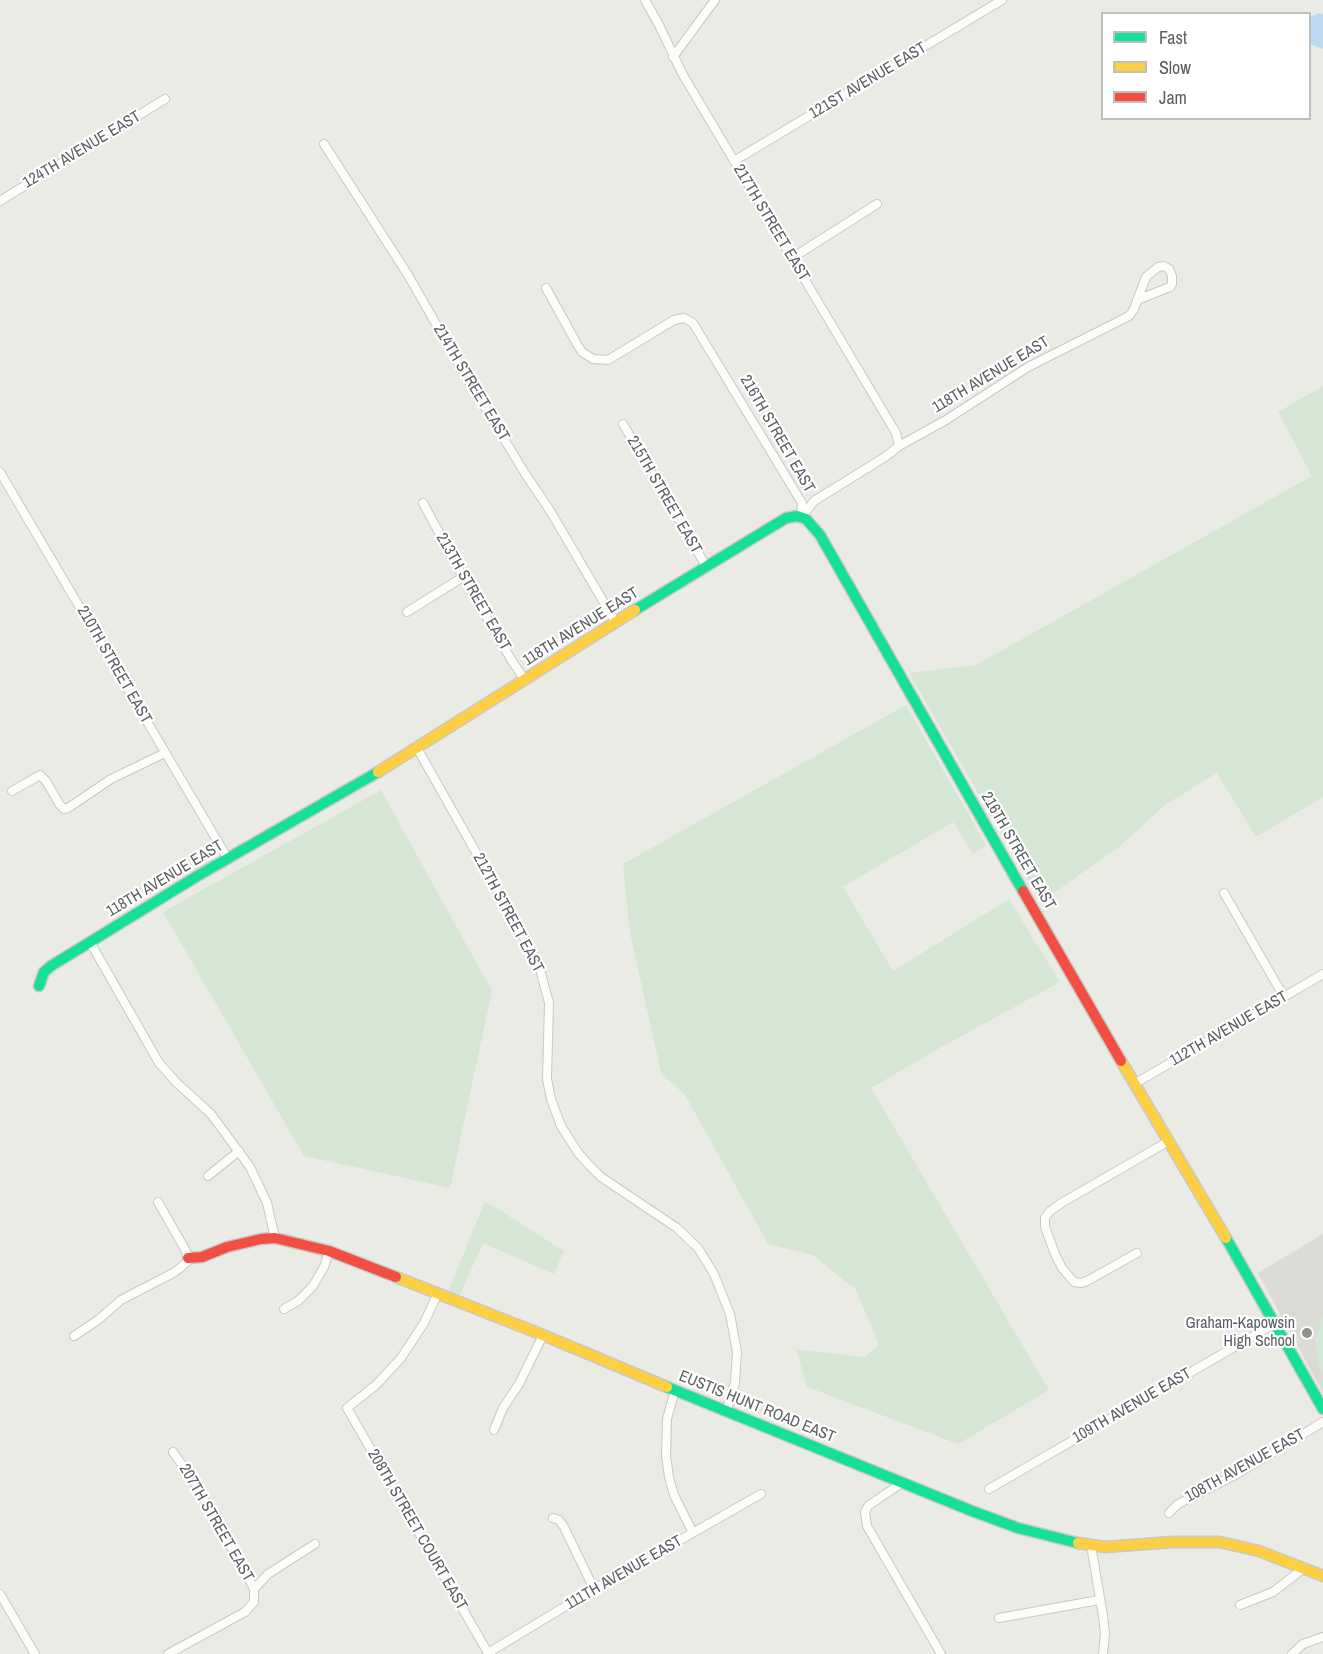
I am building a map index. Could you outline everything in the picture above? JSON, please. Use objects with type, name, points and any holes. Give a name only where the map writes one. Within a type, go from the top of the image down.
[{"type":"street","name":"217TH STREET EAST","points":[[645,0],[673,57],[896,433],[899,446]]},
{"type":"street","points":[[673,57],[714,0]]},
{"type":"street","name":"121ST AVENUE EAST","points":[[734,161],[1002,0]]},
{"type":"street","name":"124TH AVENUE EAST","points":[[0,201],[165,99]]},
{"type":"street","name":"214TH STREET EAST","points":[[324,144],[408,275],[464,373],[549,509],[616,623]]},
{"type":"street","points":[[792,258],[877,204]]},
{"type":"street","name":"118TH AVENUE EAST","points":[[39,986],[44,972],[90,942],[228,859],[350,790],[786,518],[796,516],[801,518],[814,501],[1028,367],[1129,316],[1132,314],[1137,300],[1146,277],[1152,271],[1164,266],[1169,269],[1172,276],[1170,286],[1137,300]]},
{"type":"street","name":"216TH STREET EAST","points":[[546,288],[582,352],[593,359],[608,360],[674,320],[689,319],[699,330],[802,503],[801,518],[809,522],[820,535],[1134,1084],[1323,1408]]},
{"type":"street","name":"215TH STREET EAST","points":[[623,424],[706,566]]},
{"type":"street","name":"210TH STREET EAST","points":[[0,472],[228,859]]},
{"type":"street","name":"213TH STREET EAST","points":[[423,503],[463,577],[525,680]]},
{"type":"street","points":[[407,612],[463,577]]},
{"type":"street","name":"212TH STREET EAST","points":[[417,748],[538,962],[549,1004],[548,1079],[553,1105],[561,1126],[579,1154],[598,1173],[691,1240],[718,1281],[730,1314],[737,1352],[735,1383],[726,1412]]},
{"type":"street","points":[[12,791],[40,775],[64,809],[111,780],[165,753]]},
{"type":"street","points":[[1224,893],[1284,997]]},
{"type":"street","points":[[90,942],[159,1063],[177,1083],[211,1113],[250,1167],[263,1191],[271,1214],[275,1238]]},
{"type":"street","name":"112TH AVENUE EAST","points":[[1134,1084],[1323,974]]},
{"type":"street","points":[[1137,1253],[1087,1281],[1074,1282],[1069,1278],[1055,1254],[1045,1227],[1045,1218],[1049,1212],[1063,1202],[1169,1141]]},
{"type":"street","points":[[208,1176],[239,1151]]},
{"type":"street","points":[[74,1336],[106,1314],[121,1300],[184,1266],[189,1258],[158,1202]]},
{"type":"street","name":"EUSTIS HUNT ROAD EAST","points":[[189,1258],[202,1257],[246,1242],[275,1238],[297,1242],[329,1251],[543,1335],[726,1412],[995,1520],[1090,1545],[1120,1547],[1173,1542],[1220,1542],[1259,1551],[1323,1576]]},
{"type":"street","points":[[284,1309],[298,1301],[313,1286],[324,1267],[329,1251]]},
{"type":"street","name":"208TH STREET COURT EAST","points":[[437,1295],[424,1323],[401,1358],[376,1385],[347,1408],[488,1653]]},
{"type":"street","name":"109TH AVENUE EAST","points":[[989,1489],[1274,1324]]},
{"type":"street","points":[[494,1430],[503,1408],[519,1384],[543,1335]]},
{"type":"street","points":[[675,1390],[667,1419],[666,1456],[675,1495],[693,1533]]},
{"type":"street","name":"108TH AVENUE EAST","points":[[1169,1513],[1178,1504],[1235,1475],[1323,1422]]},
{"type":"street","name":"207TH STREET EAST","points":[[173,1452],[194,1482],[254,1592]]},
{"type":"street","points":[[903,1482],[868,1506],[865,1518],[872,1536],[937,1653]]},
{"type":"street","name":"111TH AVENUE EAST","points":[[488,1653],[594,1589],[761,1494]]},
{"type":"street","points":[[553,1518],[559,1520],[564,1527],[594,1589]]},
{"type":"street","points":[[168,1654],[249,1608],[254,1602],[254,1592],[268,1574],[315,1544]]},
{"type":"street","points":[[1090,1545],[1105,1635],[1103,1654]]},
{"type":"street","points":[[1240,1605],[1273,1592],[1304,1568]]},
{"type":"street","points":[[0,1594],[35,1654]]},
{"type":"street","points":[[999,1618],[1099,1600]]},
{"type":"street","points":[[1292,1654],[1303,1644],[1323,1637]]},
{"type":"shaded area","name":"Graham-Kapowsin High School","points":[[1323,1234],[1323,1393],[1258,1273]]},
{"type":"green space","points":[[1323,386],[1323,797],[1256,837],[1217,773],[1165,805],[1119,847],[1041,902],[909,673],[976,665],[1312,476],[1278,412]]},
{"type":"green space","points":[[906,705],[986,845],[973,854],[953,822],[843,887],[893,971],[1009,899],[1060,982],[871,1088],[1049,1390],[958,1444],[807,1387],[796,1349],[864,1357],[879,1345],[856,1290],[813,1255],[768,1244],[685,1095],[661,1073],[630,933],[623,864]]},
{"type":"green space","points":[[381,790],[492,991],[450,1188],[304,1156],[163,912]]},
{"type":"green space","points":[[485,1201],[564,1251],[554,1274],[483,1243],[459,1297],[448,1292]]},
{"type":"green space","points":[[1323,1314],[1323,1373],[1319,1366],[1315,1337]]},
{"type":"water","points":[[1319,13],[1323,14],[1323,49],[1311,44],[1311,17]]},
{"type":"traffic: fast","points":[[635,610],[786,518],[797,516],[806,519],[820,535],[1023,891]]},
{"type":"traffic: fast","points":[[39,986],[44,972],[51,966],[199,875],[378,772]]},
{"type":"traffic: fast","points":[[1226,1238],[1323,1409]]},
{"type":"traffic: fast","points":[[667,1387],[972,1511],[1018,1528],[1078,1543]]},
{"type":"traffic: slow","points":[[378,772],[635,610]]},
{"type":"traffic: slow","points":[[1121,1061],[1226,1238]]},
{"type":"traffic: slow","points":[[396,1277],[667,1387]]},
{"type":"traffic: slow","points":[[1078,1543],[1105,1547],[1173,1542],[1220,1542],[1259,1551],[1323,1576]]},
{"type":"traffic: jam","points":[[1023,891],[1121,1061]]},
{"type":"traffic: jam","points":[[188,1258],[202,1257],[227,1247],[275,1238],[329,1251],[396,1277]]},
{"type":"place","name":"Graham-Kapowsin High School","points":[[1307,1333]]}]
